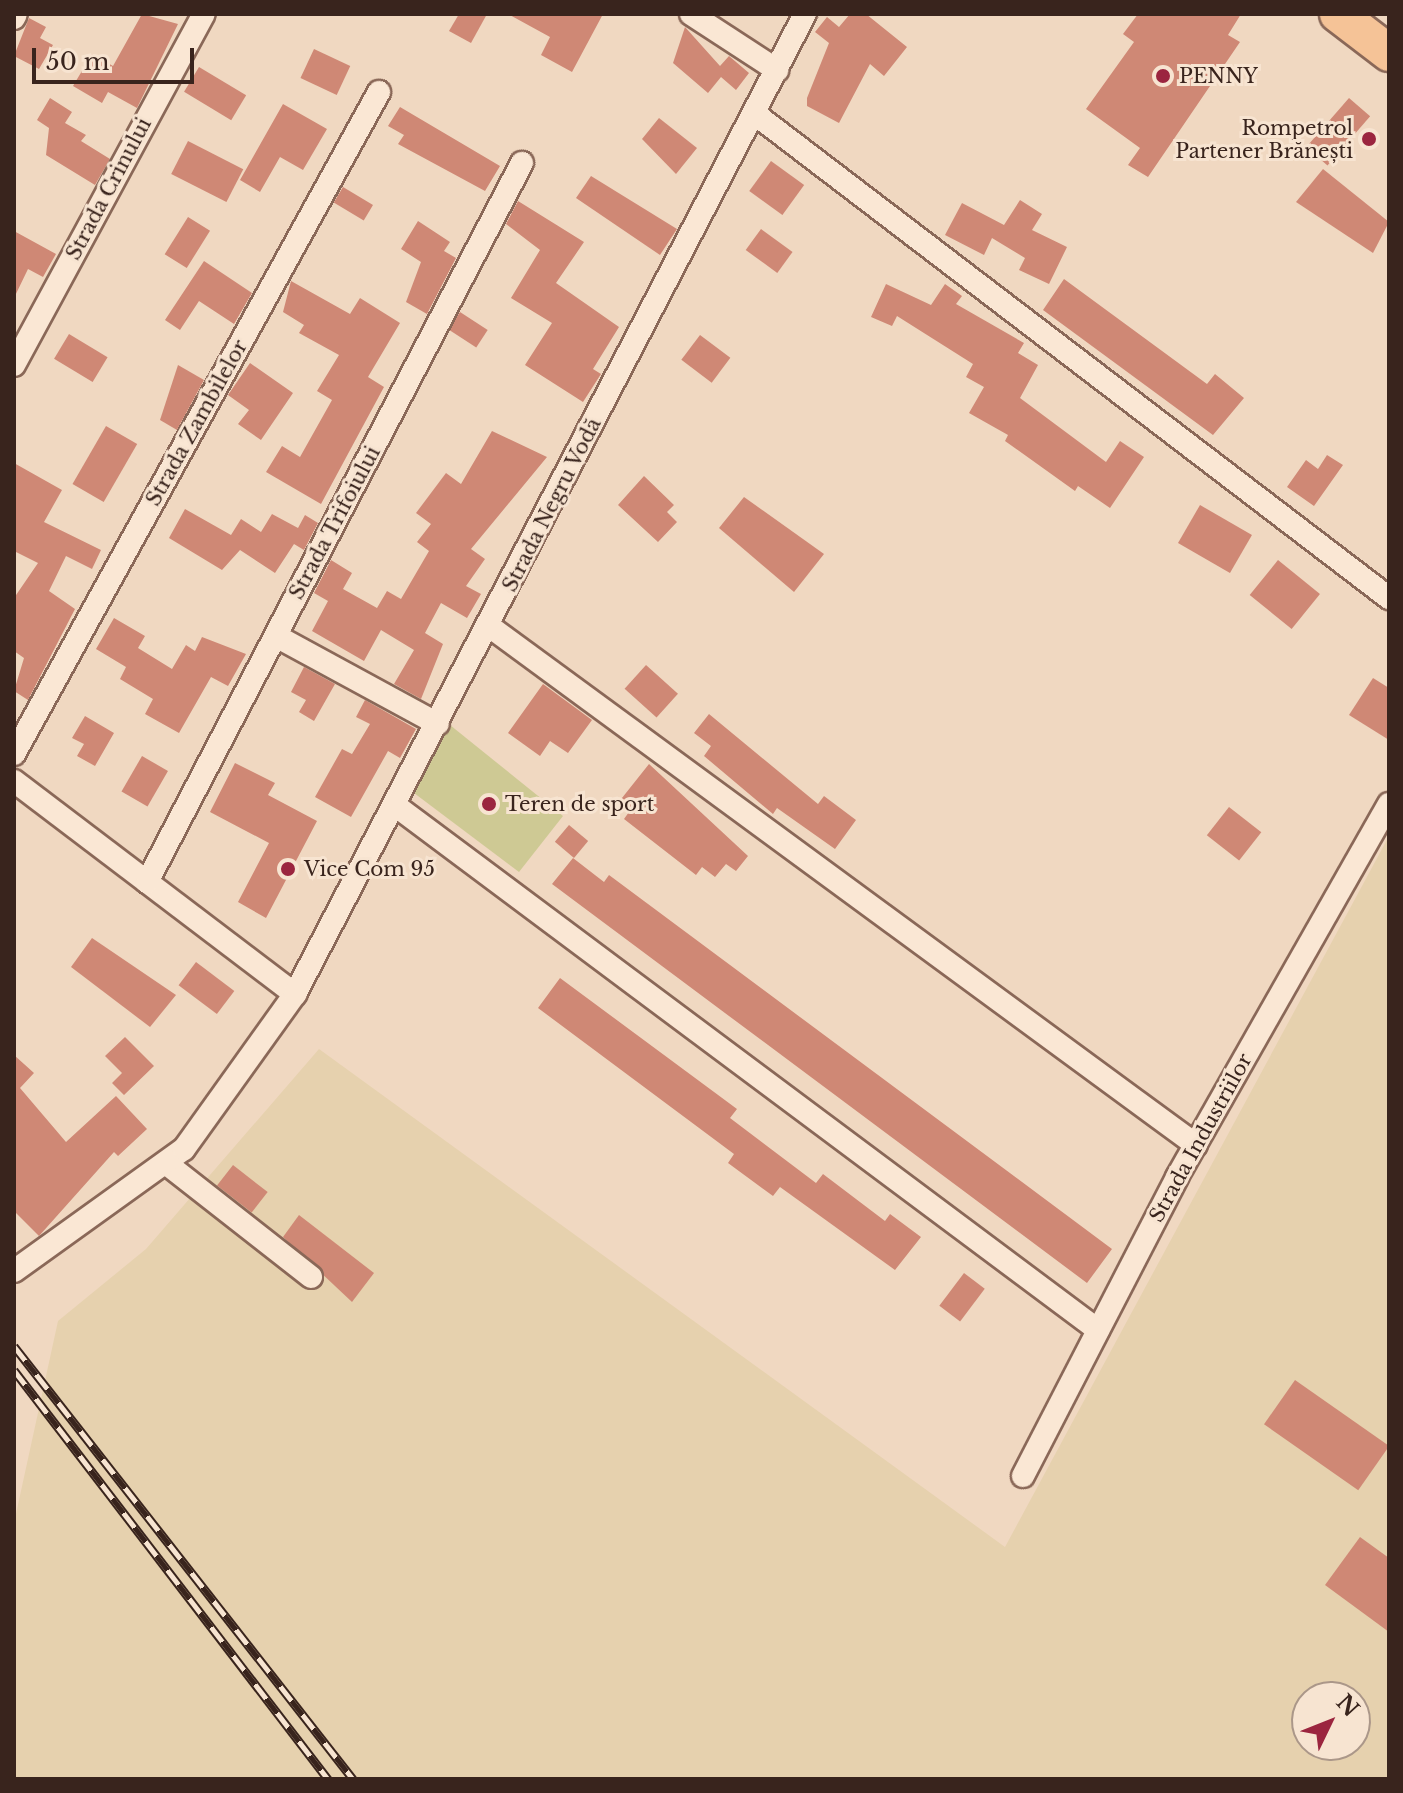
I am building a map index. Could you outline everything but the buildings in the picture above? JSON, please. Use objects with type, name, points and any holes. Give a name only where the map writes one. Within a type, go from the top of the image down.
[{"type":"main road","points":[[1338,14],[1389,53]]},
{"type":"street","name":"Strada Crinului","points":[[14,365],[204,14]]},
{"type":"street","points":[[691,14],[777,70]]},
{"type":"street","name":"Strada Negru Vodă","points":[[14,1271],[167,1164],[207,1121],[295,994],[396,806],[805,14]]},
{"type":"street","name":"Strada Zambilelor","points":[[14,754],[379,92]]},
{"type":"street","points":[[755,114],[1389,598]]},
{"type":"street","name":"Strada Trifoiului","points":[[147,882],[522,163]]},
{"type":"street","points":[[489,626],[1196,1145]]},
{"type":"street","points":[[276,636],[438,724]]},
{"type":"street","points":[[14,781],[295,994]]},
{"type":"street","name":"Strada Industriilor","points":[[1023,1476],[1196,1145],[1389,804]]},
{"type":"street","points":[[396,806],[1098,1330]]},
{"type":"street","points":[[167,1164],[311,1277]]},
{"type":"shaded area","name":"Teren de sport","points":[[450,725],[563,816],[519,872],[414,793]]},
{"type":"shaded area","points":[[1389,836],[1389,1779],[14,1779],[14,1523],[58,1321],[146,1249],[319,1049],[1005,1547]]},
{"type":"railway","points":[[14,1346],[353,1779]]},
{"type":"railway","points":[[14,1370],[328,1779]]},
{"type":"place","name":"PENNY","points":[[1163,76]]},
{"type":"place","name":"Rompetrol Partener Brănești","points":[[1369,139]]},
{"type":"place","name":"Teren de sport","points":[[489,804]]},
{"type":"place","name":"Vice Com 95","points":[[288,869]]}]
